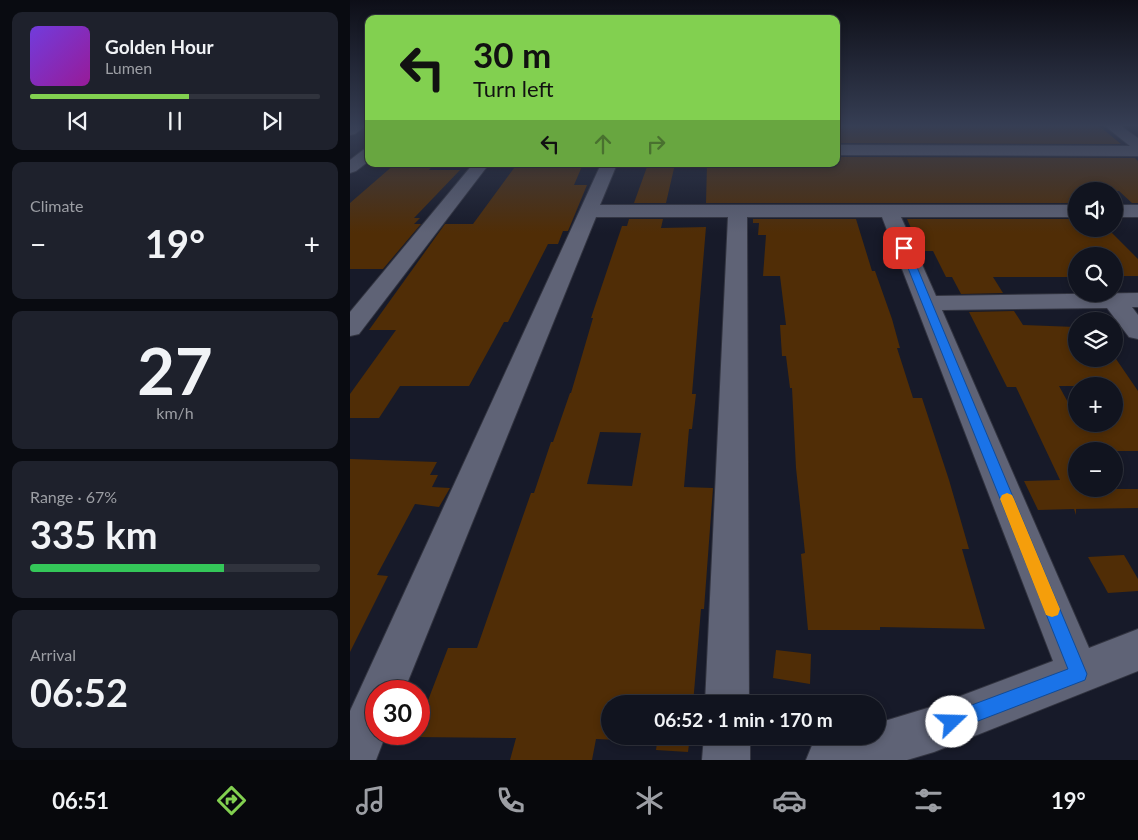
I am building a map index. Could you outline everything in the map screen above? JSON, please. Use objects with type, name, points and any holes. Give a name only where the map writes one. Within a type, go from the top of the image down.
[{"type":"street","points":[[350,328],[480,167]]},
{"type":"street","points":[[387,680],[608,167]]},
{"type":"street","points":[[590,211],[1068,211]]},
{"type":"street","points":[[727,695],[738,211]]},
{"type":"street","points":[[1123,211],[1138,211]]},
{"type":"street","points":[[890,212],[1078,674]]},
{"type":"street","points":[[1123,301],[1138,300]]},
{"type":"street","points":[[926,303],[1068,301]]},
{"type":"street","points":[[1115,302],[1138,331]]},
{"type":"street","points":[[830,760],[934,728],[1138,650]]},
{"type":"street","points":[[352,760],[365,730]]},
{"type":"street","points":[[726,760],[727,745]]},
{"type":"building","points":[[840,161],[1138,161],[1138,203],[1132,203],[1123,195],[1123,182],[1068,182],[1068,203],[706,203],[707,167],[840,167]]},
{"type":"building","points":[[392,167],[432,167],[429,170],[460,170],[414,218],[420,218],[414,224],[421,224],[383,269],[350,269],[350,203]]},
{"type":"building","points":[[515,167],[582,167],[574,185],[587,185],[568,231],[563,231],[558,244],[548,244],[508,322],[504,322],[469,386],[400,386],[379,418],[350,418],[350,394],[396,330],[369,330],[445,224],[473,224]]},
{"type":"building","points":[[647,167],[674,167],[666,203],[634,203]]},
{"type":"building","points":[[629,219],[663,219],[661,228],[706,227],[692,394],[696,394],[692,429],[689,429],[684,487],[713,488],[704,609],[701,609],[694,695],[601,695],[601,739],[596,739],[592,760],[510,760],[516,738],[430,737],[430,695],[448,648],[477,648],[531,493],[534,493],[551,442],[553,442],[571,393],[593,318],[591,318],[622,226],[627,226]],"holes":[[[600,432],[641,433],[632,486],[587,484]]]},
{"type":"building","points":[[753,219],[856,219],[872,271],[875,271],[892,319],[900,348],[897,348],[913,398],[922,398],[949,480],[969,549],[962,549],[985,629],[880,627],[880,630],[808,630],[801,554],[805,553],[796,468],[792,388],[790,388],[786,356],[782,356],[780,325],[786,325],[780,276],[763,276],[766,235],[758,235],[759,223],[753,223]]},
{"type":"building","points":[[907,219],[1068,219],[1068,237],[1116,237],[1138,259],[1138,276],[1123,276],[1123,247],[1068,247],[1068,277],[993,277],[1003,293],[961,294],[952,277],[946,277],[933,251],[921,251]]},
{"type":"building","points":[[1014,311],[1023,325],[1068,327],[1068,367],[1122,367],[1138,391],[1138,451],[1123,451],[1123,442],[1068,442],[1068,497],[1123,497],[1123,489],[1138,489],[1138,508],[1076,509],[1076,515],[1074,509],[1038,510],[1024,481],[1060,480],[1016,387],[1007,387],[969,312]]},
{"type":"building","points":[[350,459],[437,462],[430,475],[438,475],[432,487],[450,488],[439,507],[415,504],[377,575],[388,576],[350,652]]},
{"type":"building","points":[[1124,555],[1138,579],[1138,591],[1108,593],[1088,557]]},
{"type":"building","points":[[776,650],[811,654],[810,684],[773,678]]},
{"type":"building","points":[[657,745],[689,745],[688,752],[656,750]]},
{"type":"slow traffic","points":[[1007,499],[1052,609]]},
{"type":"route","points":[[904,248],[1078,674],[952,722]]}]
